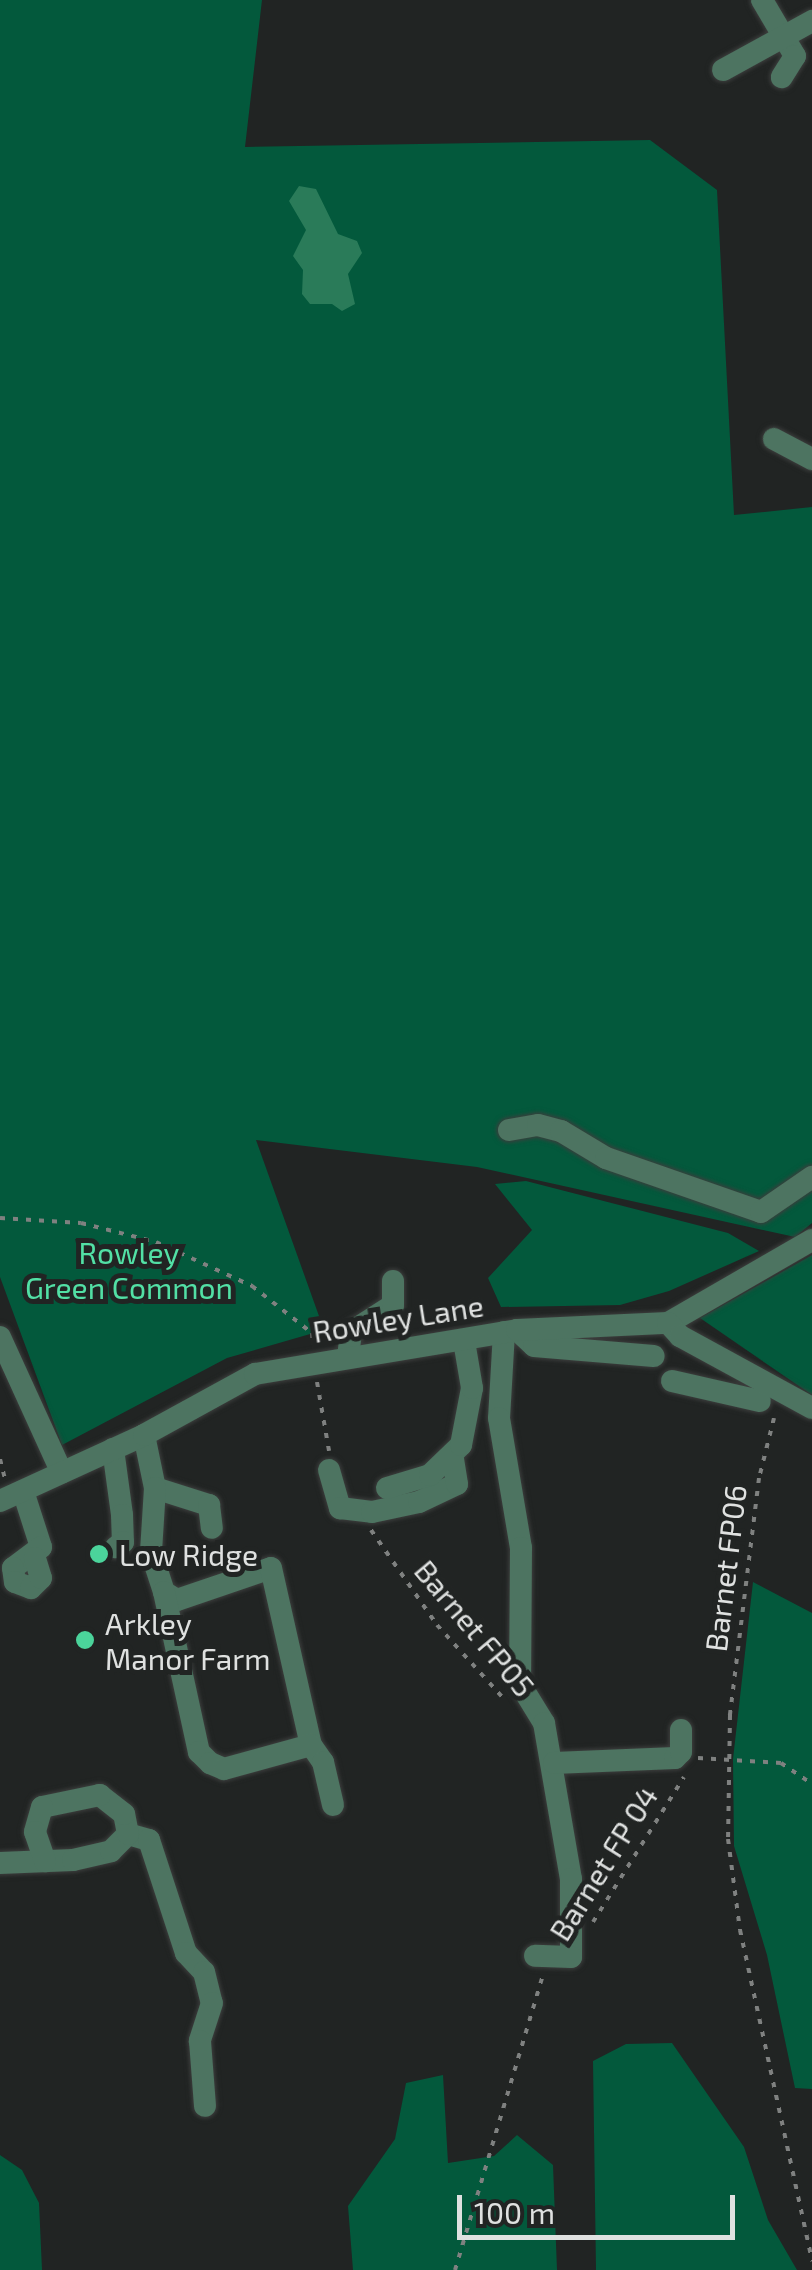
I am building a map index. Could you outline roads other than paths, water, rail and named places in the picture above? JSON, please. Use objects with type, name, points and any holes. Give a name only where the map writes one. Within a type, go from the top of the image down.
[{"type":"street","points":[[762,0],[795,65],[782,76]]},
{"type":"street","points":[[723,70],[812,21]]},
{"type":"street","points":[[774,439],[812,459]]},
{"type":"street","points":[[509,1130],[538,1125],[561,1131],[606,1158],[745,1209],[772,1208],[806,1182],[812,1207]]},
{"type":"street","points":[[812,1240],[668,1323],[812,1408]]},
{"type":"street","points":[[348,1357],[351,1332],[393,1304],[392,1280]]},
{"type":"street","name":"Rowley Lane","points":[[0,1501],[144,1435],[255,1374],[511,1331],[668,1323]]},
{"type":"street","points":[[535,1956],[570,1957],[571,1879],[554,1763],[544,1723],[520,1684],[526,1603],[498,1418],[511,1331],[534,1346],[654,1356]]},
{"type":"street","points":[[0,1337],[62,1473]]},
{"type":"street","points":[[387,1488],[430,1476],[461,1445],[472,1388],[464,1341]]},
{"type":"street","points":[[718,1392],[724,1358]]},
{"type":"street","points":[[672,1381],[760,1401]]},
{"type":"street","points":[[144,1435],[155,1488],[151,1552],[164,1592],[199,1752],[224,1770],[310,1745]]},
{"type":"street","points":[[113,1450],[123,1542],[116,1547]]},
{"type":"street","points":[[333,1469],[340,1508],[358,1512],[419,1502],[457,1484],[452,1454]]},
{"type":"street","points":[[155,1488],[208,1505],[212,1528]]},
{"type":"street","points":[[22,1491],[41,1547],[35,1558]]},
{"type":"street","points":[[164,1592],[177,1600],[271,1568],[310,1745],[323,1762],[333,1805]]},
{"type":"street","points":[[554,1763],[686,1758],[681,1752],[680,1730]]},
{"type":"street","points":[[44,1861],[35,1832],[42,1807],[100,1795],[124,1814],[128,1834]]},
{"type":"street","points":[[0,1863],[111,1851],[128,1834]]},
{"type":"street","points":[[128,1834],[149,1840],[186,1953],[204,1972],[212,2003],[200,2041],[205,2106]]},
{"type":"place","name":"Low Ridge","points":[[99,1554]]},
{"type":"place","name":"Arkley Manor Farm","points":[[85,1640]]},
{"type":"park label","name":"Rowley Green Common","points":[[129,1269]]}]
